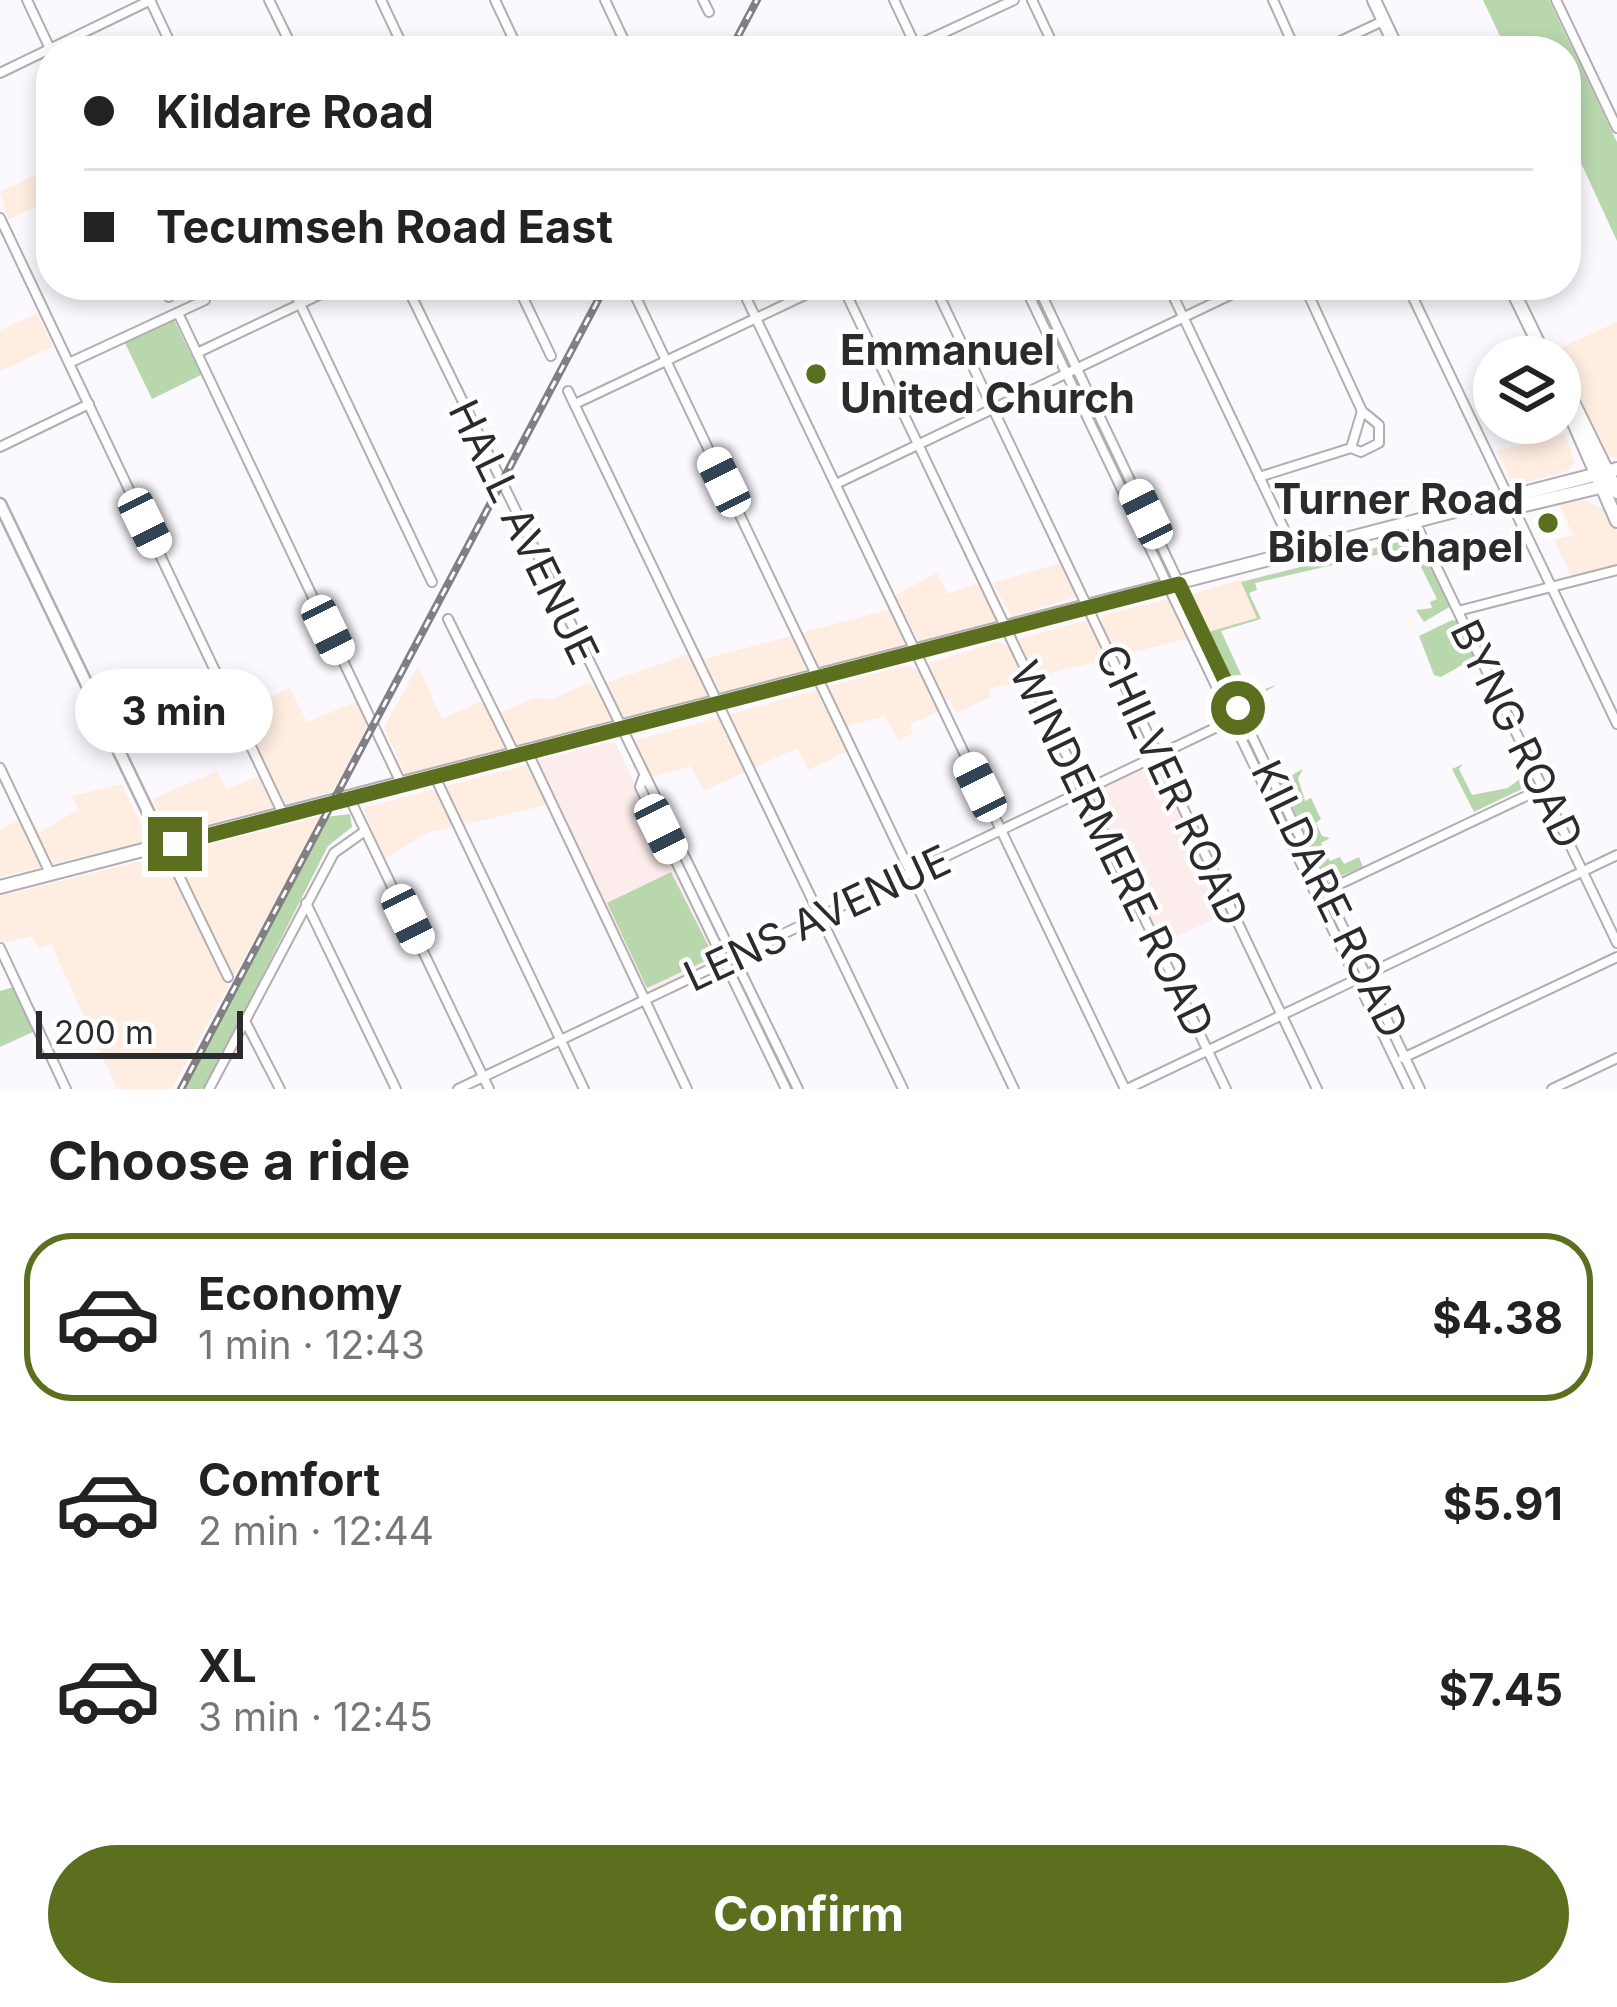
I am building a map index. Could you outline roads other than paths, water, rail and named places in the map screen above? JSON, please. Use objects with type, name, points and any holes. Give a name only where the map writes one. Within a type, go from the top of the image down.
[{"type":"main road","points":[[1374,0],[1391,36]]},
{"type":"main road","points":[[1517,300],[1535,336]]},
{"type":"main road","points":[[1581,419],[1610,480],[1615,518]]},
{"type":"main road","points":[[1581,442],[1610,480]]},
{"type":"main road","points":[[1566,488],[1575,474],[1580,444]]},
{"type":"main road","points":[[0,887],[1417,524],[1509,500],[1522,491],[1610,480]]},
{"type":"main road","points":[[1566,488],[1601,501],[1615,518]]},
{"type":"street","points":[[27,0],[44,36]]},
{"type":"street","points":[[78,36],[150,0],[167,36]]},
{"type":"street","points":[[269,0],[287,36]]},
{"type":"street","points":[[381,0],[398,36]]},
{"type":"street","points":[[495,0],[512,36]]},
{"type":"street","points":[[605,0],[622,36]]},
{"type":"street","points":[[703,0],[709,12]]},
{"type":"street","points":[[894,0],[911,36]]},
{"type":"street","points":[[941,36],[1014,0]]},
{"type":"street","points":[[1032,0],[1049,36]]},
{"type":"street","points":[[1273,0],[1289,36]]},
{"type":"street","points":[[1556,0],[1573,36]]},
{"type":"street","points":[[1350,36],[1384,20]]},
{"type":"street","points":[[1581,52],[1617,128]]},
{"type":"street","points":[[0,73],[36,56]]},
{"type":"street","points":[[0,218],[36,294]]},
{"type":"street","points":[[39,300],[284,816]]},
{"type":"street","points":[[69,363],[206,300]]},
{"type":"street","points":[[298,300],[432,582]]},
{"type":"street","points":[[197,353],[308,300]]},
{"type":"street","name":"HALL AVENUE","points":[[413,300],[618,730],[643,778],[652,783],[798,1089]]},
{"type":"street","points":[[525,300],[551,356]]},
{"type":"street","points":[[637,300],[1014,1089]]},
{"type":"street","points":[[747,300],[1126,1089],[1617,855]]},
{"type":"street","points":[[574,404],[794,300]]},
{"type":"street","name":"WINDERMERE ROAD","points":[[849,300],[1226,1089]]},
{"type":"street","name":"CHILVER ROAD","points":[[941,300],[1318,1089]]},
{"type":"street","name":"KILDARE ROAD","points":[[1031,300],[1110,452]]},
{"type":"street","name":"KILDARE ROAD","points":[[1044,300],[1110,452],[1361,977],[1420,1089]]},
{"type":"street","points":[[1176,300],[1296,554]]},
{"type":"street","points":[[835,484],[1220,300]]},
{"type":"street","points":[[1259,477],[1351,448],[1361,452],[1378,443],[1379,425],[1362,411],[1311,300]]},
{"type":"street","points":[[1414,300],[1617,724]]},
{"type":"street","points":[[178,313],[402,786]]},
{"type":"street","points":[[568,391],[903,1089]]},
{"type":"street","points":[[0,447],[89,404]]},
{"type":"street","points":[[1351,448],[1362,411]]},
{"type":"street","points":[[0,504],[228,976]]},
{"type":"street","name":"BYNG ROAD","points":[[1417,524],[1617,943]]},
{"type":"street","points":[[1458,611],[1617,570]]},
{"type":"street","points":[[448,619],[687,1089]]},
{"type":"street","name":"LENS AVENUE","points":[[458,1089],[1237,718]]},
{"type":"street","points":[[0,768],[51,875]]},
{"type":"street","points":[[435,777],[584,1089]]},
{"type":"street","name":"HALL AVENUE","points":[[643,778],[640,787],[785,1089]]},
{"type":"street","points":[[1321,893],[1543,788]]},
{"type":"street","points":[[350,799],[489,1089]]},
{"type":"street","points":[[209,1089],[342,843],[365,831]]},
{"type":"street","points":[[306,903],[396,1089]]},
{"type":"street","points":[[0,948],[66,1089]]},
{"type":"street","points":[[1401,1059],[1617,957]]},
{"type":"street","points":[[0,987],[16,983]]},
{"type":"street","points":[[244,1021],[280,1089]]},
{"type":"street","points":[[1552,1089],[1617,1058]]},
{"type":"street","name":"KILDARE ROAD","points":[[1401,1059],[1409,1089]]},
{"type":"railway","points":[[738,36],[757,0]]},
{"type":"railway","points":[[181,1089],[598,300]]},
{"type":"place","name":"Emmanuel United Church","points":[[816,374]]},
{"type":"place","name":"Turner Road Bible Chapel","points":[[1548,523]]}]
